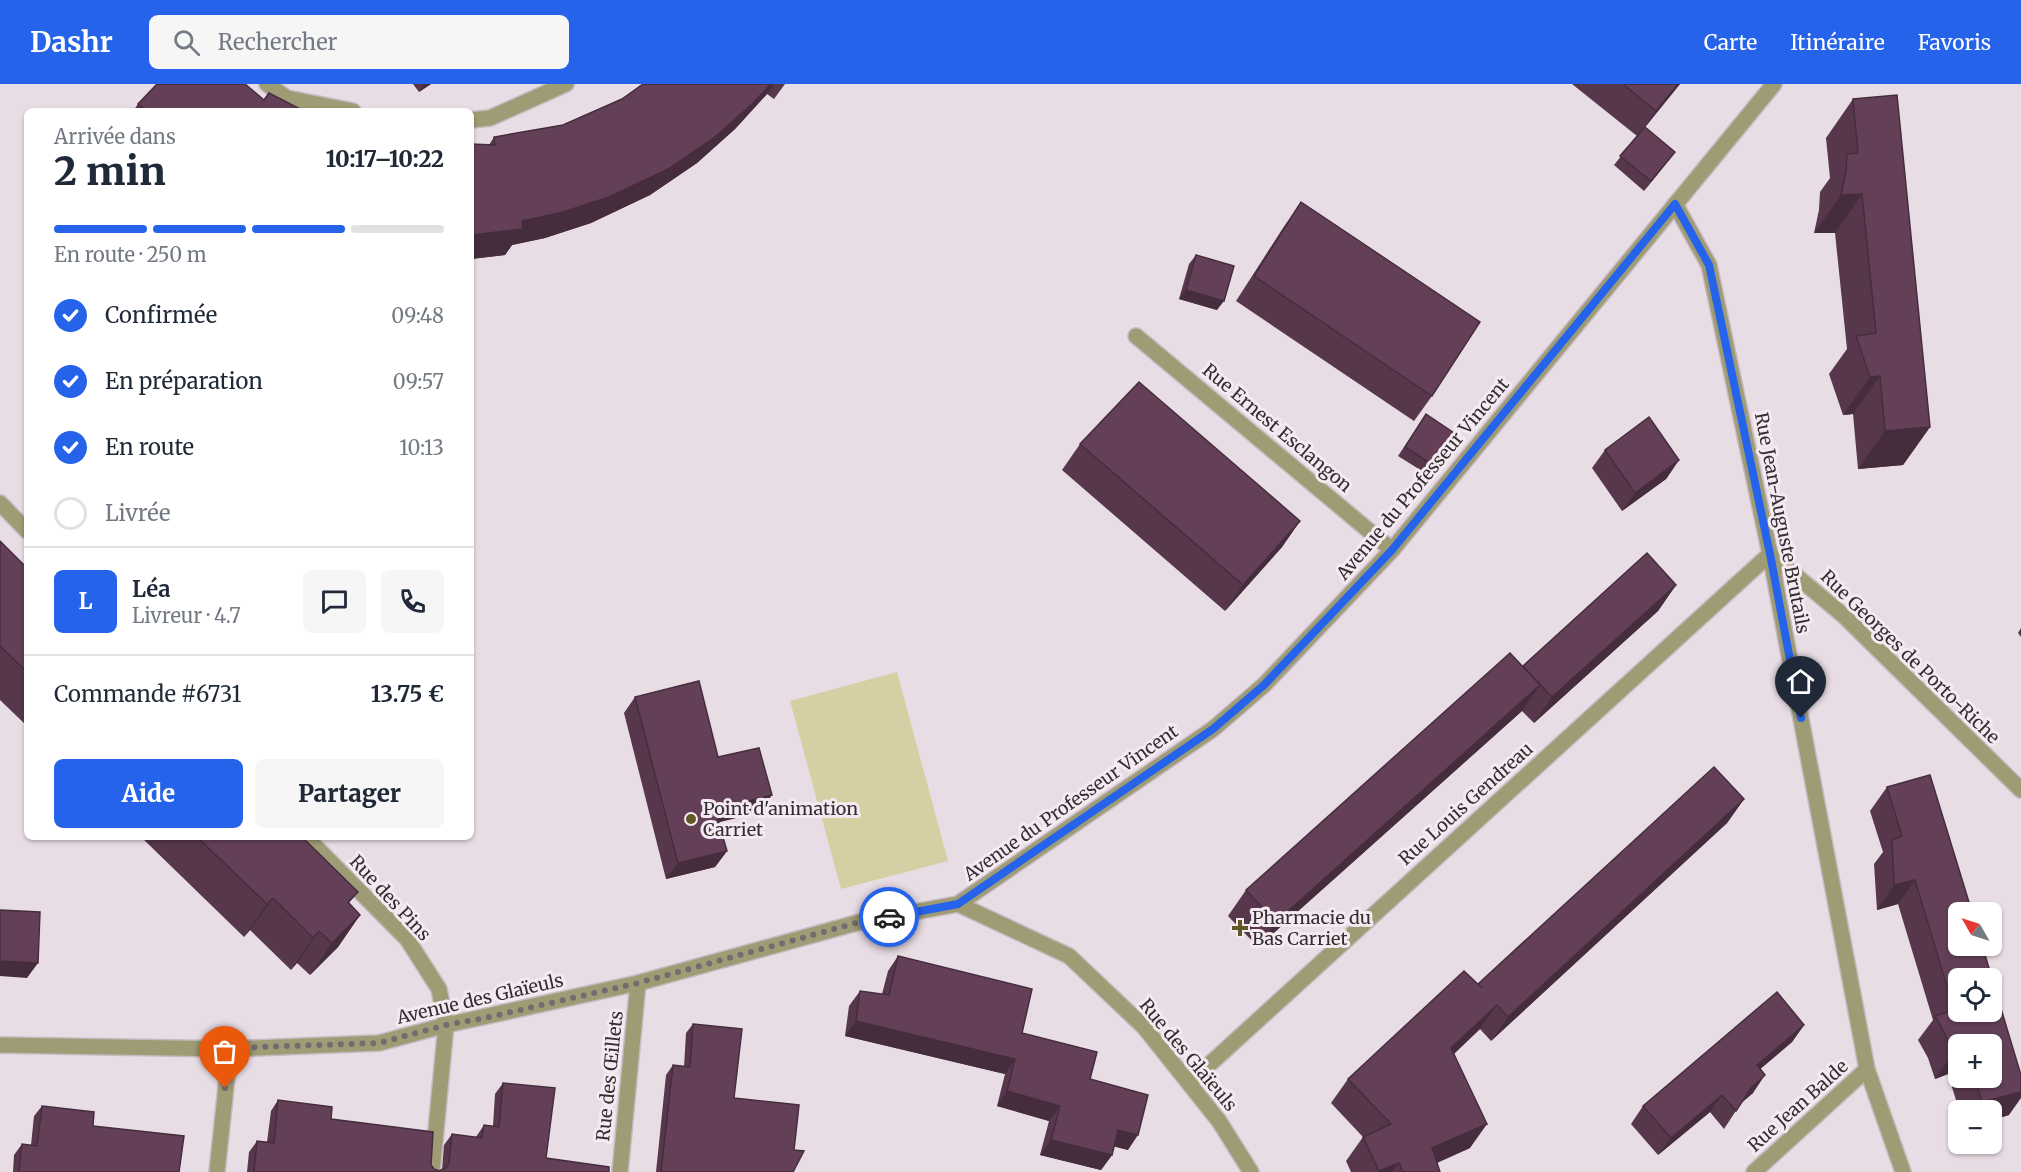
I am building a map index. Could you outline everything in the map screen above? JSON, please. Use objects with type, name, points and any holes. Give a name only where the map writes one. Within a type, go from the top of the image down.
[{"type":"street","points":[[267,84],[287,98],[338,108]]},
{"type":"street","points":[[474,120],[490,118],[566,84]]},
{"type":"street","name":"Avenue du Professeur Vincent","points":[[958,904],[1213,729],[1264,685],[1392,550],[1774,84]]},
{"type":"street","name":"Rue Jean-Auguste Brutails","points":[[1675,204],[1709,265],[1770,554],[1867,1069],[1903,1172]]},
{"type":"street","name":"Rue Ernest Esclangon","points":[[1136,336],[1392,550]]},
{"type":"street","points":[[0,503],[24,528]]},
{"type":"street","name":"Rue Georges de Porto-Riche","points":[[1770,554],[1843,615],[2021,790]]},
{"type":"street","name":"Rue Louis Gendreau","points":[[1189,1083],[1770,554]]},
{"type":"street","name":"Rue des Pins","points":[[309,840],[407,939],[439,989],[446,1025],[432,1172]]},
{"type":"street","name":"Avenue des Glaïeuls","points":[[0,1045],[230,1048],[379,1043],[446,1025],[638,983],[860,922],[958,904]]},
{"type":"street","name":"Rue des Glaïeuls","points":[[958,904],[1069,956],[1144,1027],[1219,1121],[1251,1172]]},
{"type":"street","name":"Rue des Œillets","points":[[620,1172],[638,983]]},
{"type":"street","points":[[217,1172],[230,1048]]},
{"type":"street","name":"Rue Jean Balde","points":[[1754,1172],[1867,1069]]},
{"type":"shaded area","points":[[897,672],[948,861],[841,889],[790,701]]},
{"type":"building","points":[[157,84],[245,84],[264,100],[269,93],[298,108],[143,108],[138,104]]},
{"type":"building","points":[[643,84],[771,84],[715,137],[668,169],[609,197],[563,212],[522,221],[523,229],[474,235],[474,144],[495,145],[494,137],[563,125],[622,99]]},
{"type":"building","points":[[1623,84],[1678,84],[1656,111]]},
{"type":"building","points":[[1897,95],[1930,427],[1885,431],[1880,376],[1870,377],[1856,336],[1876,333],[1862,194],[1841,195],[1847,154],[1858,153],[1853,99]]},
{"type":"building","points":[[1645,127],[1675,152],[1651,181],[1620,156]]},
{"type":"building","points":[[1301,202],[1480,322],[1432,396],[1254,276]]},
{"type":"building","points":[[1196,255],[1234,266],[1224,301],[1186,290]]},
{"type":"building","points":[[1139,382],[1300,521],[1243,585],[1080,444]]},
{"type":"building","points":[[1426,414],[1457,435],[1436,467],[1405,447]]},
{"type":"building","points":[[1649,417],[1679,460],[1635,493],[1605,450]]},
{"type":"building","points":[[0,541],[24,565],[24,669],[0,646]]},
{"type":"building","points":[[1647,553],[1676,585],[1552,697],[1523,666]]},
{"type":"building","points":[[1510,653],[1540,685],[1276,922],[1246,890]]},
{"type":"building","points":[[699,681],[718,757],[759,748],[772,795],[715,810],[727,851],[678,863],[635,697]]},
{"type":"building","points":[[1714,767],[1744,799],[1508,1017],[1497,1005],[1451,1048],[1487,1124],[1432,1148],[1440,1172],[1403,1172],[1399,1163],[1379,1171],[1363,1137],[1391,1124],[1348,1079],[1464,971],[1482,988],[1478,984]]},
{"type":"building","points":[[1930,775],[1969,902],[1948,902],[1948,956],[1985,956],[1989,968],[1948,968],[1948,990],[1915,880],[1894,885],[1892,840],[1902,836],[1887,787]]},
{"type":"building","points":[[200,840],[305,840],[358,892],[348,902],[360,915],[332,943],[319,931],[313,938],[273,898],[267,904]]},
{"type":"building","points":[[0,910],[40,912],[38,963],[0,961]]},
{"type":"building","points":[[898,956],[1032,989],[1022,1033],[1097,1052],[1090,1079],[1148,1095],[1138,1135],[1118,1130],[1112,1155],[1051,1140],[1060,1106],[1007,1091],[1015,1059],[856,1021],[860,991],[889,995]]},
{"type":"building","points":[[1777,992],[1804,1025],[1757,1065],[1765,1075],[1751,1088],[1736,1111],[1722,1095],[1671,1138],[1643,1106]]},
{"type":"building","points":[[1948,1012],[1948,1022],[2002,1022],[2002,1012],[2021,1075],[2021,1092],[1981,1100],[1978,1088],[2002,1088],[2002,1034],[1948,1034],[1948,1043],[1935,1016]]},
{"type":"building","points":[[693,1024],[742,1029],[734,1098],[799,1105],[794,1150],[804,1151],[793,1172],[661,1172],[673,1065],[690,1067]]},
{"type":"building","points":[[503,1083],[555,1088],[546,1158],[609,1167],[609,1172],[254,1172],[257,1141],[274,1143],[278,1100],[332,1107],[331,1119],[433,1132],[431,1165],[439,1171],[447,1167],[449,1163],[452,1134],[482,1138],[484,1125],[499,1127]]},
{"type":"building","points":[[42,1106],[94,1112],[93,1126],[184,1136],[179,1172],[19,1172],[22,1144],[37,1146]]},
{"type":"way so far","points":[[225,1088],[230,1048],[379,1043],[446,1025],[638,983],[860,922],[889,917]]},
{"type":"place","name":"Point d'animation Carriet","points":[[691,819]]},
{"type":"place","name":"Pharmacie du Bas Carriet","points":[[1240,928]]},
{"type":"route","points":[[889,917],[958,904],[1213,729],[1264,685],[1392,550],[1675,204],[1709,265],[1770,554],[1801,718]]}]
